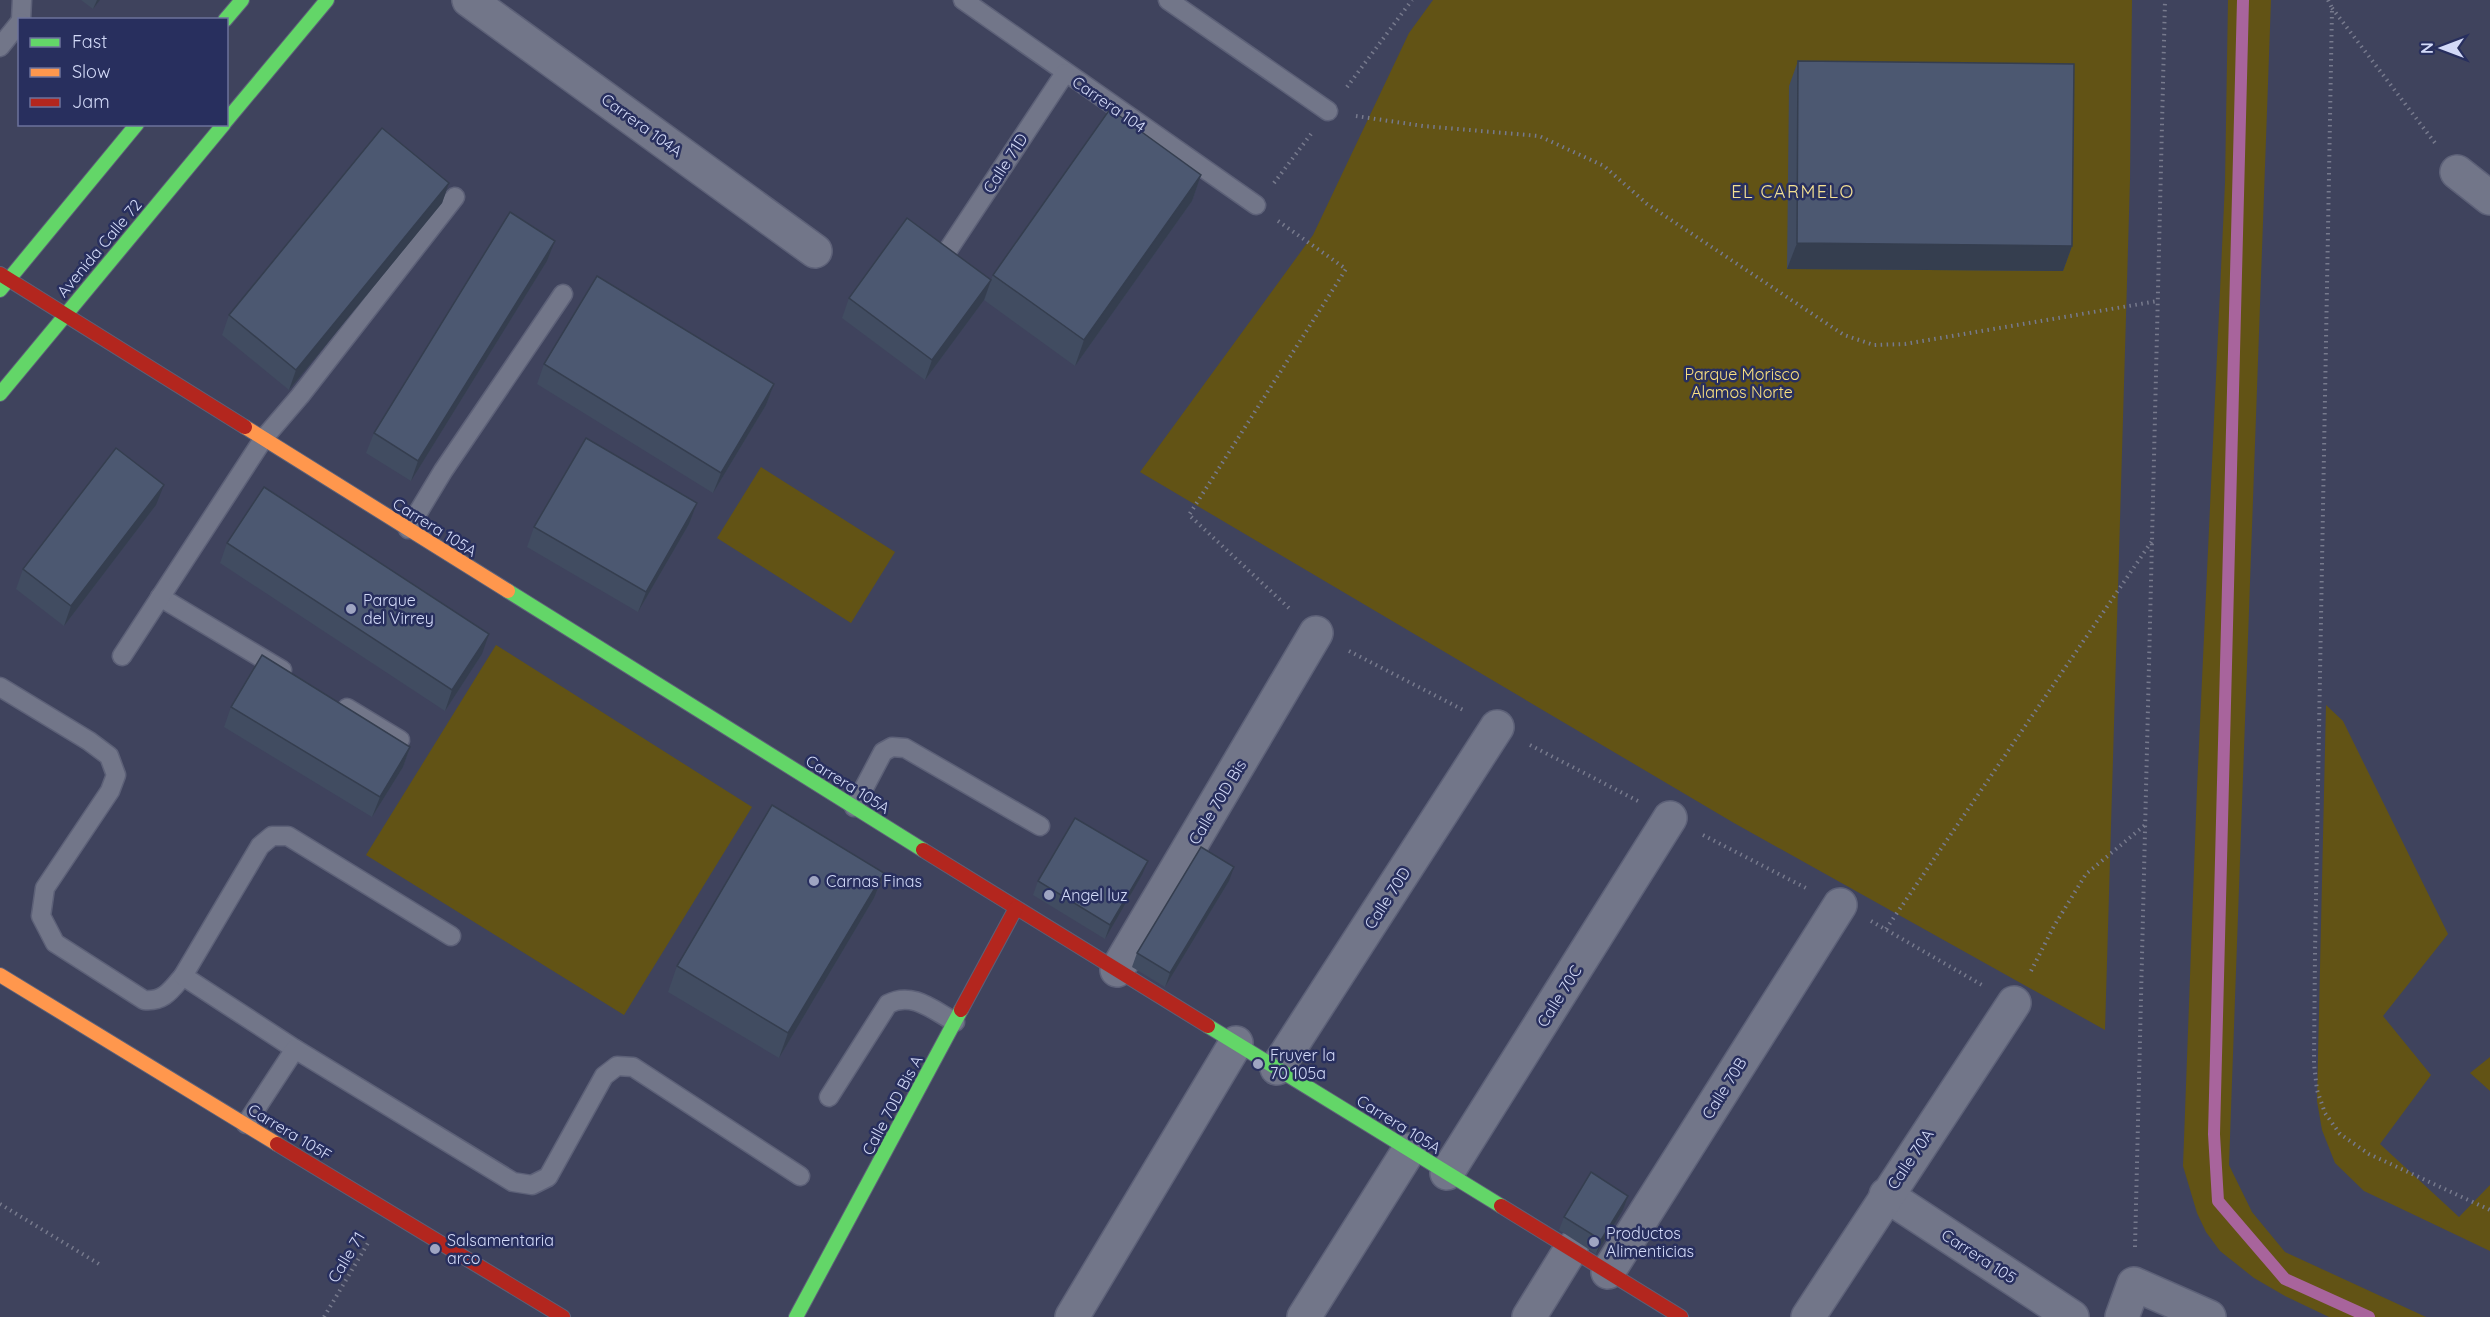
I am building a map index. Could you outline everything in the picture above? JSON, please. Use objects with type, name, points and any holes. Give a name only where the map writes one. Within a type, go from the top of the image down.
[{"type":"street","points":[[227,18],[242,0]]},
{"type":"street","points":[[228,119],[327,0]]},
{"type":"street","name":"Carrera 104A","points":[[469,0],[815,250]]},
{"type":"street","points":[[3,281],[135,126]]},
{"type":"street","name":"Avenida Calle 72","points":[[0,394],[222,126]]},
{"type":"street","points":[[2457,172],[2490,198]]},
{"type":"street","name":"Carrera 105A","points":[[3,281],[65,314],[1016,908],[1681,1317]]},
{"type":"street","name":"Calle 70D Bis","points":[[1117,970],[1316,633]]},
{"type":"street","name":"Calle 70D","points":[[1276,1068],[1497,727]]},
{"type":"street","name":"Calle 70C","points":[[1448,1173],[1670,818]]},
{"type":"street","name":"Calle 70B","points":[[1608,1272],[1840,905]]},
{"type":"street","name":"Calle 70D Bis A","points":[[796,1317],[1016,908]]},
{"type":"street","name":"Carrera 105F","points":[[0,975],[563,1317]]},
{"type":"street","name":"Calle 70A","points":[[1808,1317],[2014,1003]]},
{"type":"street","points":[[1072,1317],[1236,1043]]},
{"type":"street","points":[[1304,1317],[1409,1150]]},
{"type":"street","name":"Carrera 105","points":[[1886,1195],[2072,1317]]},
{"type":"street","points":[[1529,1317],[1571,1249]]},
{"type":"street","points":[[2122,1317],[2134,1284],[2209,1317]]},
{"type":"lane","points":[[20,18],[22,0]]},
{"type":"lane","name":"Carrera 104","points":[[963,0],[1256,206]]},
{"type":"lane","points":[[1168,0],[1328,111]]},
{"type":"lane","points":[[0,47],[18,24]]},
{"type":"lane","name":"Calle 71D","points":[[946,253],[1065,73]]},
{"type":"lane","points":[[122,656],[264,438],[307,387],[455,197]]},
{"type":"lane","points":[[408,529],[443,471],[563,294]]},
{"type":"lane","points":[[160,597],[300,680]]},
{"type":"lane","points":[[0,687],[89,741],[109,756],[116,775],[110,791],[45,888],[40,916],[55,943],[144,1000],[155,1001],[165,997],[183,975],[260,846],[272,836],[288,836],[451,936]]},
{"type":"lane","points":[[330,698],[400,740]]},
{"type":"lane","points":[[854,807],[883,752],[892,747],[904,748],[1040,826]]},
{"type":"lane","points":[[183,975],[295,1050],[513,1182],[532,1185],[548,1177],[604,1076],[617,1066],[633,1067],[800,1176]]},
{"type":"lane","points":[[830,1097],[888,1004],[898,998],[909,998],[956,1022]]},
{"type":"lane","points":[[246,1124],[295,1050]]},
{"type":"path","points":[[2134,1284],[2165,0]]},
{"type":"path","points":[[2328,0],[2457,172]]},
{"type":"path","points":[[2332,8],[2315,952],[2314,1064],[2316,1081],[2325,1113],[2340,1134],[2369,1154],[2490,1210]]},
{"type":"path","points":[[1328,111],[1423,126],[1539,136],[1604,166],[1647,204],[1834,329],[1844,335],[1874,345],[1905,344],[2158,301]]},
{"type":"path","points":[[1256,206],[1346,269],[1189,515],[1316,633],[1887,929],[2014,1003],[2054,926],[2086,874],[2145,825]]},
{"type":"path","points":[[1887,929],[2152,541]]},
{"type":"path","points":[[0,1204],[99,1264]]},
{"type":"path","name":"Calle 71","points":[[324,1317],[388,1210]]},
{"type":"green space","name":"Parque Morisco Alamos Norte","points":[[1433,0],[2132,0],[2130,180],[2105,1030],[1734,823],[1140,472],[1313,235],[1409,33]]},
{"type":"green space","points":[[2228,0],[2271,0],[2229,1165],[2252,1212],[2285,1252],[2426,1317],[2329,1317],[2254,1278],[2220,1251],[2206,1232],[2197,1213],[2183,1166],[2197,788],[2225,183]]},
{"type":"green space","points":[[761,467],[895,552],[851,623],[717,538]]},
{"type":"green space","points":[[496,645],[752,807],[624,1015],[366,855]]},
{"type":"green space","points":[[2326,705],[2343,721],[2448,934],[2383,1016],[2431,1075],[2380,1144],[2459,1217],[2490,1185],[2490,1251],[2364,1191],[2335,1163],[2322,1130],[2317,1101]]},
{"type":"green space","points":[[2490,1057],[2490,1091],[2470,1073]]},
{"type":"building","points":[[1798,61],[2074,64],[2072,246],[1797,243]]},
{"type":"building","points":[[1110,109],[1201,175],[1084,340],[993,275]]},
{"type":"building","points":[[382,128],[449,183],[296,370],[229,315]]},
{"type":"building","points":[[510,212],[555,241],[418,461],[374,433]]},
{"type":"building","points":[[907,218],[991,280],[932,360],[849,298]]},
{"type":"building","points":[[597,276],[774,384],[721,473],[544,364]]},
{"type":"building","points":[[586,438],[697,503],[646,592],[534,527]]},
{"type":"building","points":[[116,448],[164,485],[71,606],[23,569]]},
{"type":"building","name":"Parque del Virrey","points":[[264,487],[489,634],[452,690],[227,543]]},
{"type":"building","points":[[262,655],[410,747],[380,797],[231,707]]},
{"type":"building","points":[[772,805],[884,873],[788,1033],[677,966]]},
{"type":"building","points":[[1075,818],[1148,861],[1110,925],[1038,881]]},
{"type":"building","points":[[1201,847],[1234,867],[1170,973],[1137,953]]},
{"type":"building","points":[[1591,1172],[1628,1196],[1601,1240],[1564,1217]]},
{"type":"waterway","points":[[2243,0],[2214,1134],[2218,1201],[2285,1279],[2369,1317]]},
{"type":"traffic: fast","points":[[227,18],[242,0]]},
{"type":"traffic: fast","points":[[228,119],[327,0]]},
{"type":"traffic: fast","points":[[0,290],[135,126]]},
{"type":"traffic: fast","points":[[0,394],[222,126]]},
{"type":"traffic: fast","points":[[508,591],[923,850]]},
{"type":"traffic: fast","points":[[796,1317],[961,1010]]},
{"type":"traffic: fast","points":[[1208,1026],[1501,1206]]},
{"type":"traffic: slow","points":[[245,427],[508,591]]},
{"type":"traffic: slow","points":[[0,975],[277,1144]]},
{"type":"traffic: jam","points":[[0,274],[245,427]]},
{"type":"traffic: jam","points":[[923,850],[1208,1026]]},
{"type":"traffic: jam","points":[[961,1010],[1016,908]]},
{"type":"traffic: jam","points":[[277,1144],[563,1317]]},
{"type":"traffic: jam","points":[[1501,1206],[1681,1317]]},
{"type":"place","name":"Parque del Virrey","points":[[351,609]]},
{"type":"place","name":"Carnas Finas","points":[[814,881]]},
{"type":"place","name":"Angel luz","points":[[1049,895]]},
{"type":"place","name":"Fruver la 70 105a","points":[[1258,1064]]},
{"type":"place","name":"Productos Alimenticias","points":[[1594,1242]]},
{"type":"place","name":"Salsamentaria arco","points":[[435,1249]]},
{"type":"district","name":"EL CARMELO","points":[[1793,191]]}]
